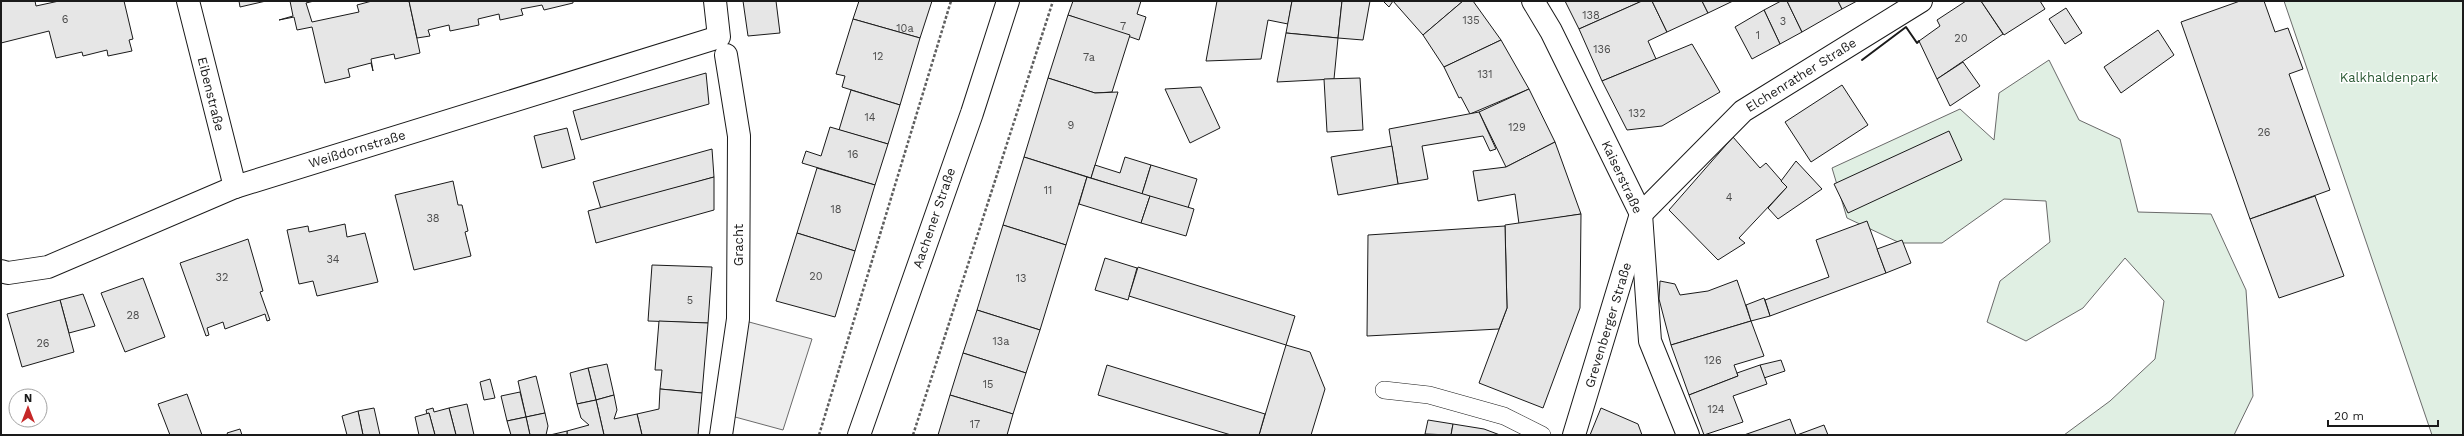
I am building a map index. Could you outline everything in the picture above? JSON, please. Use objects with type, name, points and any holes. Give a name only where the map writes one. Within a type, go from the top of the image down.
[{"type":"street","name":"Eibenstraße","points":[[188,1],[235,187]]},
{"type":"street","name":"Gracht","points":[[715,1],[739,136],[738,319],[721,435]]},
{"type":"street","name":"Aachener Straße","points":[[859,435],[972,113],[1008,1]]},
{"type":"street","name":"Kaiserstraße","points":[[1532,1],[1551,31],[1641,214],[1650,341],[1688,435]]},
{"type":"street","name":"Elchenrather Straße","points":[[1641,214],[1743,111],[1921,1]]},
{"type":"street","name":"Weißdornstraße","points":[[1,271],[8,273],[48,266],[235,187],[723,46]]},
{"type":"street","name":"Grevenberger Straße","points":[[1574,435],[1641,214]]},
{"type":"lane","points":[[1384,390],[1429,395],[1504,416],[1542,435]]},
{"type":"path","points":[[818,435],[951,1]]},
{"type":"path","points":[[913,435],[1053,1]]},
{"type":"green space","name":"Kalkhaldenpark","points":[[2284,1],[2463,1],[2463,435],[2432,435]]},
{"type":"green space","points":[[2049,60],[2079,120],[2120,139],[2138,212],[2211,214],[2246,290],[2253,396],[2234,435],[2064,435],[2110,401],[2155,359],[2164,301],[2125,258],[2083,308],[2026,341],[1987,322],[2000,281],[2050,242],[2046,201],[2004,199],[1942,243],[1900,243],[1847,218],[1832,168],[1960,109],[1994,140],[1999,93]]},
{"type":"shaded area","points":[[738,319],[812,339],[783,430],[724,414]]},
{"type":"building","points":[[1,1],[35,1],[36,6],[59,1],[124,1],[133,39],[129,40],[132,51],[108,56],[107,50],[83,56],[82,52],[56,58],[49,31],[1,43]]},
{"type":"building","points":[[239,1],[266,1],[240,7]]},
{"type":"building","points":[[290,1],[314,1],[306,3],[312,22],[359,12],[357,5],[372,1],[409,1],[420,53],[395,59],[394,54],[371,59],[373,71],[371,63],[348,69],[350,77],[325,83],[312,27],[297,30],[294,17],[279,20],[293,16]]},
{"type":"building","points":[[409,1],[573,1],[573,3],[544,10],[542,5],[521,9],[523,15],[500,20],[499,14],[478,19],[479,25],[450,31],[449,25],[428,30],[430,36],[417,38]]},
{"type":"building","points":[[743,1],[776,1],[780,33],[748,36]]},
{"type":"building","points":[[859,1],[932,1],[920,38],[853,19]]},
{"type":"building","points":[[1073,1],[1141,1],[1137,14],[1146,17],[1139,40],[1068,15]]},
{"type":"building","points":[[1217,1],[1292,1],[1288,24],[1268,20],[1261,59],[1206,61]]},
{"type":"building","points":[[1292,1],[1342,1],[1338,38],[1286,33]]},
{"type":"building","points":[[1342,1],[1370,1],[1363,40],[1338,38]]},
{"type":"building","points":[[1383,1],[1393,1],[1389,7]]},
{"type":"building","points":[[1393,1],[1463,1],[1423,35]]},
{"type":"building","points":[[1463,1],[1473,1],[1501,40],[1444,67],[1423,35]]},
{"type":"building","points":[[1565,1],[1642,1],[1579,29]]},
{"type":"building","points":[[1642,1],[1652,1],[1667,32],[1648,41],[1656,59],[1602,81],[1579,29]]},
{"type":"building","points":[[1652,1],[1702,1],[1708,13],[1667,32]]},
{"type":"building","points":[[1702,1],[1733,1],[1708,13]]},
{"type":"building","points":[[1781,1],[1787,1],[1802,32],[1780,44],[1764,10]]},
{"type":"building","points":[[1787,1],[1838,1],[1842,9],[1802,32]]},
{"type":"building","points":[[1838,1],[1857,1],[1842,9]]},
{"type":"building","points":[[1966,1],[1981,1],[2003,34],[1937,79],[1919,41],[1940,26],[1937,20]]},
{"type":"building","points":[[1981,1],[2040,1],[2045,9],[2004,35]]},
{"type":"building","points":[[2240,1],[2264,1],[2275,32],[2288,28],[2303,69],[2289,74],[2330,190],[2250,219],[2181,22]]},
{"type":"building","points":[[2066,8],[2082,33],[2065,44],[2049,19]]},
{"type":"building","points":[[1764,10],[1780,44],[1752,59],[1735,27]]},
{"type":"building","points":[[1068,15],[1130,35],[1112,92],[1095,93],[1048,78]]},
{"type":"building","points":[[853,19],[920,38],[900,105],[842,87],[845,76],[836,74]]},
{"type":"building","points":[[2158,30],[2174,55],[2121,93],[2104,67]]},
{"type":"building","points":[[1286,33],[1338,38],[1334,79],[1277,82]]},
{"type":"building","points":[[1501,40],[1529,89],[1470,114],[1461,97],[1459,98],[1444,67]]},
{"type":"building","points":[[1692,44],[1720,92],[1662,126],[1627,130],[1602,81]]},
{"type":"building","points":[[1963,62],[1980,86],[1950,106],[1937,79]]},
{"type":"building","points":[[706,73],[709,104],[581,140],[573,111]]},
{"type":"building","points":[[1048,78],[1095,93],[1118,92],[1091,178],[1024,157]]},
{"type":"building","points":[[1360,78],[1363,130],[1327,132],[1324,79]]},
{"type":"building","points":[[1842,85],[1868,125],[1811,162],[1785,122]]},
{"type":"building","points":[[1201,87],[1220,128],[1190,143],[1165,89]]},
{"type":"building","points":[[1529,89],[1555,142],[1506,167],[1479,112]]},
{"type":"building","points":[[851,90],[900,105],[888,144],[839,130]]},
{"type":"building","points":[[1479,112],[1496,149],[1490,151],[1483,136],[1422,146],[1428,179],[1398,184],[1389,129]]},
{"type":"building","points":[[830,127],[888,144],[875,185],[802,163],[806,151],[821,156]]},
{"type":"building","points":[[567,128],[575,159],[542,168],[534,136]]},
{"type":"building","points":[[1949,131],[1962,160],[1848,213],[1834,184]]},
{"type":"building","points":[[1733,137],[1760,168],[1766,163],[1787,187],[1739,238],[1745,243],[1718,260],[1669,210]]},
{"type":"building","points":[[1555,142],[1581,214],[1519,224],[1515,194],[1478,201],[1473,171],[1506,167]]},
{"type":"building","points":[[1392,146],[1398,184],[1338,195],[1331,157]]},
{"type":"building","points":[[712,149],[714,177],[601,209],[593,182]]},
{"type":"building","points":[[1024,157],[1087,177],[1066,245],[1003,225]]},
{"type":"building","points":[[1125,157],[1151,165],[1142,194],[1091,178],[1095,165],[1120,173]]},
{"type":"building","points":[[1796,161],[1822,189],[1778,219],[1768,208],[1787,187],[1781,181]]},
{"type":"building","points":[[1151,165],[1197,179],[1188,208],[1142,194]]},
{"type":"building","points":[[817,168],[875,185],[855,251],[797,233]]},
{"type":"building","points":[[714,177],[714,210],[596,243],[588,211]]},
{"type":"building","points":[[1087,177],[1150,196],[1141,223],[1079,204]]},
{"type":"building","points":[[453,181],[458,205],[462,205],[468,231],[465,232],[471,256],[414,270],[395,195]]},
{"type":"building","points":[[1150,196],[1194,209],[1186,236],[1141,223]]},
{"type":"building","points":[[2315,196],[2344,276],[2279,298],[2250,219]]},
{"type":"building","points":[[1581,214],[1580,308],[1543,408],[1479,383],[1507,308],[1505,225]]},
{"type":"building","points":[[1867,221],[1886,273],[1770,316],[1765,300],[1829,277],[1816,240]]},
{"type":"building","points":[[345,224],[347,237],[365,233],[378,282],[317,296],[313,281],[299,284],[287,230],[308,226],[309,232]]},
{"type":"building","points":[[1003,225],[1066,245],[1040,330],[977,310]]},
{"type":"building","points":[[1505,226],[1507,308],[1499,329],[1367,336],[1368,235]]},
{"type":"building","points":[[797,233],[855,251],[835,317],[776,301]]},
{"type":"building","points":[[248,239],[263,291],[260,292],[270,320],[267,321],[265,314],[225,329],[223,322],[207,328],[209,335],[206,336],[180,263]]},
{"type":"building","points":[[1902,240],[1911,263],[1886,273],[1877,249]]},
{"type":"building","points":[[1105,258],[1137,268],[1128,300],[1095,290]]},
{"type":"building","points":[[652,265],[712,267],[708,323],[648,321]]},
{"type":"building","points":[[1138,267],[1295,316],[1286,345],[1129,296]]},
{"type":"building","points":[[143,278],[165,337],[125,352],[101,293]]},
{"type":"building","points":[[1737,280],[1751,321],[1671,345],[1659,299],[1660,281],[1675,284],[1680,295],[1708,291]]},
{"type":"building","points":[[83,294],[95,326],[69,333],[60,300]]},
{"type":"building","points":[[1764,298],[1770,316],[1751,321],[1746,305]]},
{"type":"building","points":[[60,300],[74,352],[22,367],[7,314]]},
{"type":"building","points":[[977,310],[1040,330],[1026,373],[963,353]]},
{"type":"building","points":[[659,321],[708,323],[702,393],[660,389],[662,370],[655,370]]},
{"type":"building","points":[[1751,321],[1764,356],[1734,365],[1738,376],[1689,395],[1671,345]]},
{"type":"building","points":[[1286,345],[1310,352],[1325,389],[1311,435],[1259,435]]},
{"type":"building","points":[[963,353],[1026,373],[1013,414],[950,395]]},
{"type":"building","points":[[1781,360],[1785,371],[1764,378],[1760,365]]},
{"type":"building","points":[[607,364],[614,395],[596,400],[588,368]]},
{"type":"building","points":[[1107,365],[1265,414],[1259,435],[1231,435],[1098,395]]},
{"type":"building","points":[[1760,365],[1767,384],[1733,396],[1743,422],[1704,435],[1689,395],[1738,376],[1737,373]]},
{"type":"building","points":[[588,368],[596,400],[577,404],[570,373]]},
{"type":"building","points":[[536,376],[545,413],[526,417],[518,381]]},
{"type":"building","points":[[490,379],[495,398],[484,400],[480,382]]},
{"type":"building","points":[[660,389],[702,393],[698,435],[642,435],[637,414],[659,409]]},
{"type":"building","points":[[520,392],[526,417],[507,421],[501,396]]},
{"type":"building","points":[[187,394],[202,435],[170,435],[158,404]]},
{"type":"building","points":[[614,395],[617,410],[614,419],[637,414],[642,435],[604,435],[596,400]]},
{"type":"building","points":[[950,395],[1013,414],[1007,435],[938,435]]},
{"type":"building","points":[[596,400],[604,435],[567,435],[567,431],[589,425],[581,418],[577,404]]},
{"type":"building","points":[[467,404],[474,435],[456,435],[449,408]]},
{"type":"building","points":[[374,408],[380,435],[363,435],[358,411]]},
{"type":"building","points":[[433,408],[434,412],[449,408],[456,435],[435,435],[429,413],[427,414],[426,410]]},
{"type":"building","points":[[1601,408],[1638,424],[1642,435],[1590,435]]},
{"type":"building","points":[[358,411],[363,435],[347,435],[342,416]]},
{"type":"building","points":[[429,413],[435,435],[419,435],[415,417]]},
{"type":"building","points":[[545,413],[548,426],[546,435],[530,435],[526,417]]},
{"type":"building","points":[[526,417],[530,435],[511,435],[507,421]]},
{"type":"building","points":[[1790,419],[1796,435],[1744,435]]},
{"type":"building","points":[[1428,420],[1453,424],[1451,435],[1425,434]]},
{"type":"building","points":[[1453,424],[1484,429],[1500,435],[1451,435]]},
{"type":"building","points":[[1824,425],[1828,435],[1797,435]]},
{"type":"building","points":[[240,429],[242,435],[228,435],[227,433]]},
{"type":"building","points":[[567,431],[567,435],[550,435]]},
{"type":"wall","points":[[1862,60],[1906,27],[1917,43],[1919,41]]}]
